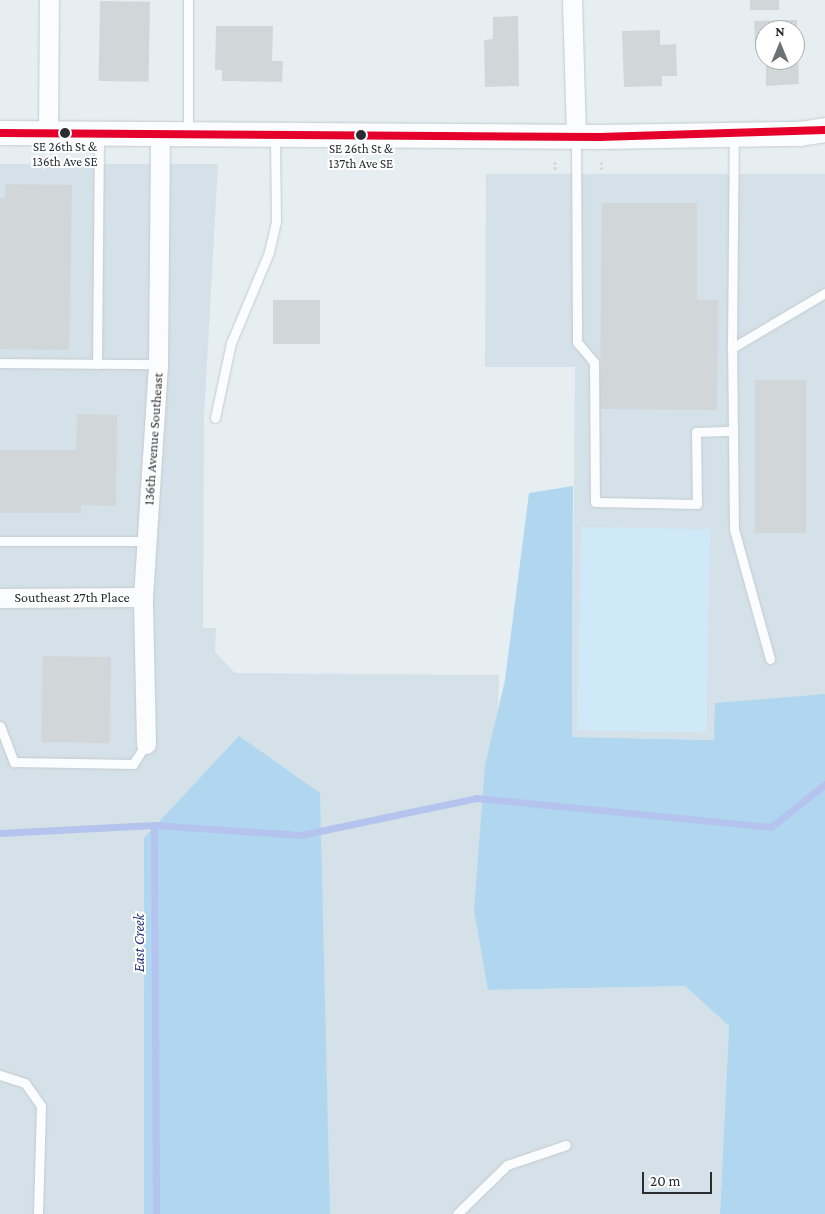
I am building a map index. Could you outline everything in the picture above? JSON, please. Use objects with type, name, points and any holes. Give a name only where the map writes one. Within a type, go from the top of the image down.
[{"type":"street","points":[[48,133],[50,0]]},
{"type":"street","points":[[572,0],[576,137]]},
{"type":"street","points":[[0,132],[576,137],[734,136],[825,130]]},
{"type":"street","name":"136th Avenue Southeast","points":[[146,744],[143,597],[158,364],[160,134]]},
{"type":"street","name":"Southeast 27th Place","points":[[0,598],[143,597]]},
{"type":"lane","points":[[188,0],[188,133]]},
{"type":"lane","points":[[97,364],[99,133]]},
{"type":"lane","points":[[215,418],[231,343],[269,252],[276,222],[275,134]]},
{"type":"lane","points":[[734,136],[734,199],[730,211],[734,529],[770,659]]},
{"type":"lane","points":[[576,137],[577,342],[594,362],[595,502],[697,504],[696,432],[732,432]]},
{"type":"lane","points":[[732,348],[825,293]]},
{"type":"lane","points":[[0,363],[158,364]]},
{"type":"lane","points":[[0,541],[146,541]]},
{"type":"lane","points":[[0,726],[14,762],[133,764],[146,744]]},
{"type":"lane","points":[[0,1075],[25,1082],[41,1106],[38,1214]]},
{"type":"lane","points":[[457,1214],[507,1165],[566,1145]]},
{"type":"path","points":[[554,162],[555,170]]},
{"type":"path","points":[[601,162],[602,171]]},
{"type":"shaded area","points":[[0,164],[218,164],[204,417],[203,628],[216,628],[215,652],[235,673],[499,675],[488,990],[685,986],[729,1026],[720,1214],[0,1214]]},
{"type":"shaded area","points":[[486,174],[825,174],[825,694],[715,740],[572,737],[575,367],[485,367]]},
{"type":"shaded area","points":[[573,486],[572,737],[714,740],[715,703],[825,694],[825,1214],[720,1214],[729,1026],[685,986],[488,990],[474,910],[485,765],[505,680],[529,493]]},
{"type":"shaded area","points":[[581,527],[710,529],[706,732],[577,730]]},
{"type":"shaded area","points":[[239,736],[320,793],[330,1214],[144,1214],[144,838]]},
{"type":"building","points":[[750,0],[779,0],[779,10],[750,10]]},
{"type":"building","points":[[100,1],[150,2],[149,82],[99,81]]},
{"type":"building","points":[[518,16],[519,86],[485,87],[484,40],[493,39],[493,17]]},
{"type":"building","points":[[216,26],[273,26],[272,61],[283,61],[282,82],[222,81],[222,70],[215,70]]},
{"type":"building","points":[[660,30],[660,45],[676,44],[677,76],[662,76],[662,86],[624,87],[622,31]]},
{"type":"building","points":[[766,70],[799,70],[799,84],[766,86]]},
{"type":"building","points":[[6,184],[72,185],[69,350],[0,349],[0,198],[5,198]]},
{"type":"building","points":[[602,203],[697,203],[697,300],[718,300],[717,410],[600,409]]},
{"type":"building","points":[[273,300],[320,300],[320,344],[273,344]]},
{"type":"building","points":[[755,380],[806,380],[806,533],[755,533]]},
{"type":"building","points":[[77,414],[117,415],[116,506],[81,505],[81,513],[0,513],[0,450],[76,450]]},
{"type":"building","points":[[43,656],[111,657],[109,743],[41,742]]},
{"type":"waterway","points":[[154,825],[301,835],[476,798],[771,827],[825,784]]},
{"type":"waterway","name":"East Creek","points":[[0,833],[154,825],[156,1214]]},
{"type":"transit line","points":[[0,133],[600,137],[825,130]]},
{"type":"place","name":"SE 26th St & 136th Ave SE","points":[[65,133]]},
{"type":"place","name":"SE 26th St & 137th Ave SE","points":[[361,135]]}]
